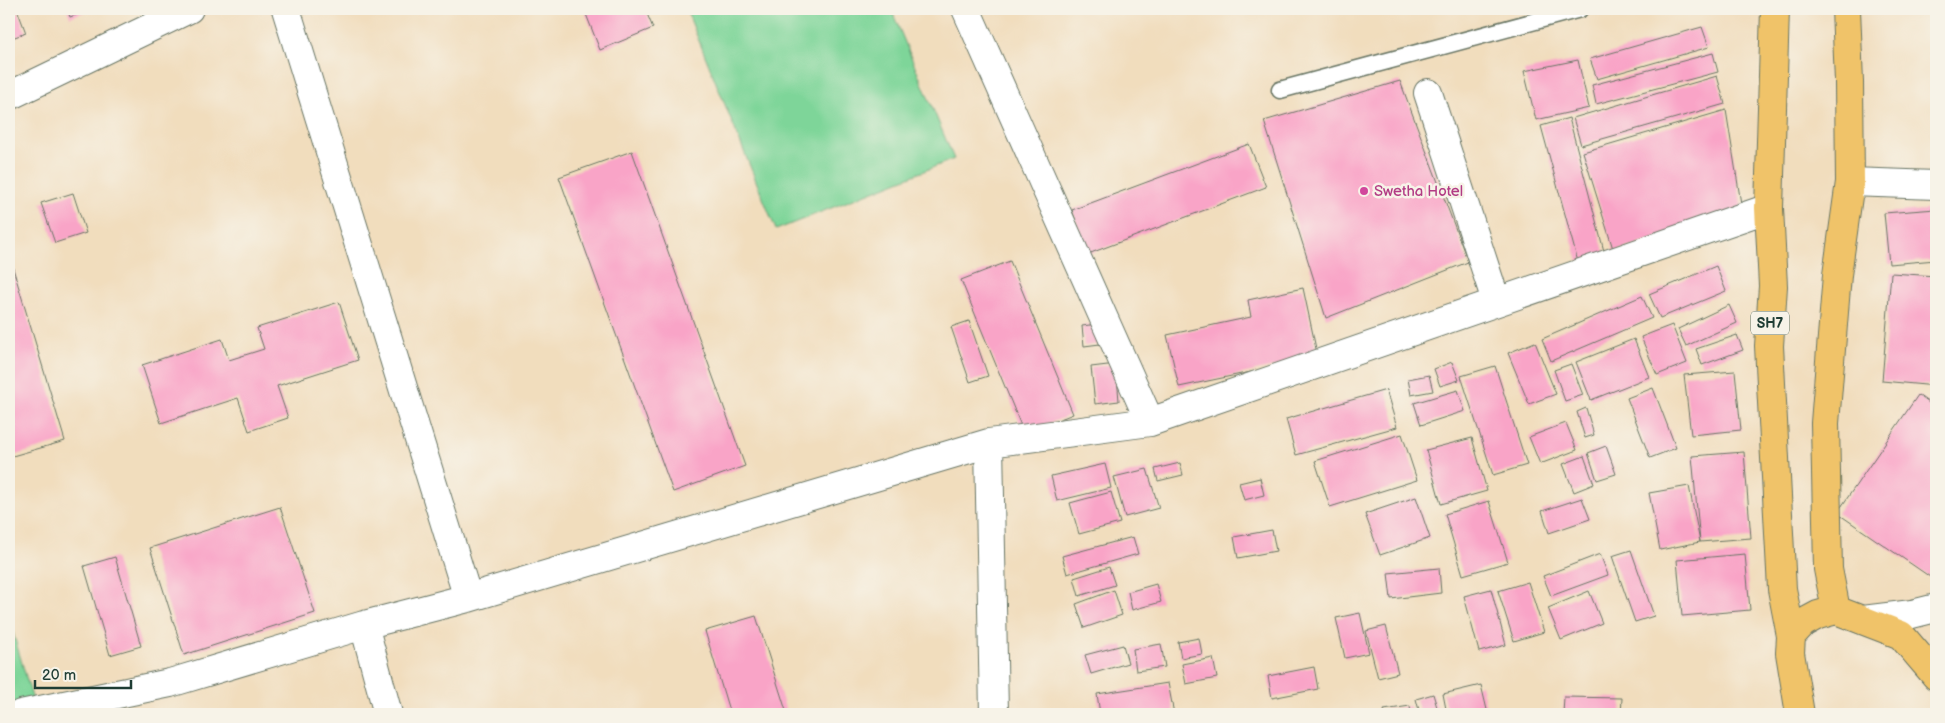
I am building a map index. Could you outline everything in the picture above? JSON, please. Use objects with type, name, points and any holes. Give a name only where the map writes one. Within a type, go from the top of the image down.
[{"type":"main road","name":"SH7","points":[[1774,9],[1769,208],[1773,286],[1768,346],[1782,589],[1791,636],[1790,653],[1800,714]]},
{"type":"main road","points":[[1836,610],[1828,569],[1826,423],[1838,275],[1850,182],[1850,82],[1846,9]]},
{"type":"main road","points":[[1791,636],[1803,623],[1818,615],[1836,610],[1901,635],[1936,676]]},
{"type":"street","points":[[9,96],[189,9]]},
{"type":"street","points":[[286,9],[468,598]]},
{"type":"street","points":[[966,9],[1150,422]]},
{"type":"street","points":[[1428,93],[1496,301]]},
{"type":"street","points":[[1850,182],[1936,185]]},
{"type":"street","points":[[21,714],[170,683],[364,625],[468,598],[990,443],[1150,422],[1769,208]]},
{"type":"street","points":[[990,443],[994,714]]},
{"type":"street","points":[[1863,620],[1912,614],[1936,608]]},
{"type":"street","points":[[364,625],[388,714]]},
{"type":"lane","points":[[1280,90],[1580,9]]},
{"type":"green space","points":[[686,9],[891,9],[954,159],[776,230]]},
{"type":"green space","points":[[9,619],[37,714],[9,714]]},
{"type":"building","points":[[9,9],[17,9],[26,33],[9,39]]},
{"type":"building","points":[[67,9],[92,9],[70,17]]},
{"type":"building","points":[[584,9],[645,9],[653,28],[600,50]]},
{"type":"building","points":[[1702,27],[1709,47],[1597,79],[1590,59]]},
{"type":"building","points":[[1713,53],[1718,72],[1596,104],[1592,85]]},
{"type":"building","points":[[1578,60],[1589,108],[1536,120],[1524,71]]},
{"type":"building","points":[[1717,76],[1725,104],[1581,145],[1573,118]]},
{"type":"building","name":"Swetha Hotel","points":[[1400,81],[1468,262],[1326,318],[1264,121]]},
{"type":"building","points":[[1726,110],[1742,210],[1614,252],[1583,152]]},
{"type":"building","points":[[1569,118],[1605,255],[1578,262],[1541,126]]},
{"type":"building","points":[[1249,144],[1266,187],[1088,254],[1072,210]]},
{"type":"building","points":[[632,151],[745,466],[673,492],[559,177]]},
{"type":"building","points":[[73,193],[86,233],[55,243],[41,203]]},
{"type":"building","points":[[1936,209],[1936,260],[1889,264],[1884,213]]},
{"type":"building","points":[[1010,261],[1073,414],[1024,433],[961,280]]},
{"type":"building","points":[[12,265],[65,441],[9,457],[9,266]]},
{"type":"building","points":[[1716,266],[1726,291],[1660,318],[1649,294]]},
{"type":"building","points":[[1891,273],[1936,276],[1936,386],[1882,381]]},
{"type":"building","points":[[1303,288],[1318,358],[1179,387],[1167,335],[1251,317],[1248,300]]},
{"type":"building","points":[[1642,296],[1652,318],[1551,361],[1542,339]]},
{"type":"building","points":[[339,302],[358,360],[277,386],[288,418],[249,431],[238,398],[161,423],[142,365],[222,339],[229,360],[264,349],[257,328]]},
{"type":"building","points":[[1729,305],[1737,323],[1686,346],[1678,329]]},
{"type":"building","points":[[969,321],[988,376],[970,382],[951,327]]},
{"type":"building","points":[[1105,323],[1108,343],[1084,346],[1082,326]]},
{"type":"building","points":[[1672,325],[1687,363],[1657,375],[1641,337]]},
{"type":"building","points":[[1737,335],[1743,350],[1702,365],[1696,349]]},
{"type":"building","points":[[1634,339],[1649,377],[1591,400],[1576,362]]},
{"type":"building","points":[[1535,342],[1556,394],[1529,404],[1508,353]]},
{"type":"building","points":[[1452,362],[1459,380],[1440,386],[1434,369]]},
{"type":"building","points":[[1116,364],[1119,401],[1095,404],[1091,367]]},
{"type":"building","points":[[1571,364],[1583,395],[1565,401],[1554,370]]},
{"type":"building","points":[[1495,366],[1527,465],[1493,475],[1461,376]]},
{"type":"building","points":[[1735,371],[1741,430],[1691,435],[1684,375]]},
{"type":"building","points":[[1429,375],[1433,391],[1411,395],[1408,379]]},
{"type":"building","points":[[1653,388],[1676,448],[1650,458],[1627,398]]},
{"type":"building","points":[[1386,390],[1397,427],[1296,455],[1286,419]]},
{"type":"building","points":[[1458,390],[1465,411],[1421,425],[1414,403]]},
{"type":"building","points":[[1918,395],[1936,408],[1936,581],[1837,513]]},
{"type":"building","points":[[1586,408],[1594,435],[1585,438],[1577,412]]},
{"type":"building","points":[[1566,423],[1577,450],[1540,464],[1529,437]]},
{"type":"building","points":[[1402,434],[1417,480],[1330,507],[1315,461]]},
{"type":"building","points":[[1472,438],[1487,491],[1441,504],[1426,450]]},
{"type":"building","points":[[1606,446],[1616,474],[1597,480],[1588,453]]},
{"type":"building","points":[[1744,452],[1751,538],[1700,542],[1692,456]]},
{"type":"building","points":[[1584,456],[1594,484],[1574,492],[1563,464]]},
{"type":"building","points":[[1180,463],[1183,475],[1158,481],[1155,469]]},
{"type":"building","points":[[1105,464],[1111,488],[1057,501],[1051,476]]},
{"type":"building","points":[[1147,469],[1159,508],[1125,517],[1114,477]]},
{"type":"building","points":[[1260,478],[1264,495],[1244,500],[1239,483]]},
{"type":"building","points":[[1689,486],[1700,542],[1660,550],[1649,493]]},
{"type":"building","points":[[1111,492],[1120,523],[1079,534],[1070,503]]},
{"type":"building","points":[[1416,497],[1430,538],[1380,555],[1365,514]]},
{"type":"building","points":[[1582,498],[1590,519],[1549,533],[1542,511]]},
{"type":"building","points":[[1489,501],[1508,562],[1463,575],[1445,514]]},
{"type":"building","points":[[280,507],[315,613],[184,655],[150,548]]},
{"type":"building","points":[[1272,530],[1276,551],[1238,558],[1234,537]]},
{"type":"building","points":[[1133,537],[1138,554],[1067,574],[1062,556]]},
{"type":"building","points":[[1631,550],[1654,616],[1635,622],[1612,556]]},
{"type":"building","points":[[1600,554],[1608,575],[1551,596],[1543,576]]},
{"type":"building","points":[[1745,554],[1750,610],[1682,616],[1677,560]]},
{"type":"building","points":[[115,557],[141,646],[110,655],[84,566]]},
{"type":"building","points":[[1109,567],[1115,585],[1079,596],[1074,578]]},
{"type":"building","points":[[1439,568],[1441,593],[1391,599],[1388,573]]},
{"type":"building","points":[[1528,582],[1544,632],[1514,641],[1498,591]]},
{"type":"building","points":[[1156,584],[1161,602],[1132,610],[1128,592]]},
{"type":"building","points":[[1491,589],[1506,645],[1479,652],[1464,596]]},
{"type":"building","points":[[1114,590],[1122,615],[1084,628],[1076,604]]},
{"type":"building","points":[[1589,591],[1602,623],[1561,640],[1548,608]]},
{"type":"building","points":[[1360,613],[1369,653],[1345,658],[1336,618]]},
{"type":"building","points":[[756,616],[787,714],[730,714],[705,631]]},
{"type":"building","points":[[1386,626],[1398,673],[1378,678],[1366,631]]},
{"type":"building","points":[[1199,638],[1202,654],[1181,658],[1178,642]]},
{"type":"building","points":[[1161,644],[1165,667],[1136,671],[1133,649]]},
{"type":"building","points":[[1123,645],[1128,663],[1091,674],[1085,655]]},
{"type":"building","points":[[1213,658],[1217,678],[1186,684],[1182,664]]},
{"type":"building","points":[[1314,667],[1318,689],[1272,698],[1268,676]]},
{"type":"building","points":[[1168,683],[1174,714],[1100,714],[1097,694]]},
{"type":"building","points":[[1481,685],[1488,714],[1447,714],[1443,694]]},
{"type":"building","points":[[1433,694],[1439,714],[1420,714],[1416,699]]},
{"type":"building","points":[[1564,697],[1622,698],[1621,714],[1563,714]]},
{"type":"building","points":[[1410,706],[1411,714],[1385,714],[1384,710]]},
{"type":"place","name":"Swetha Hotel","points":[[1364,191]]}]
